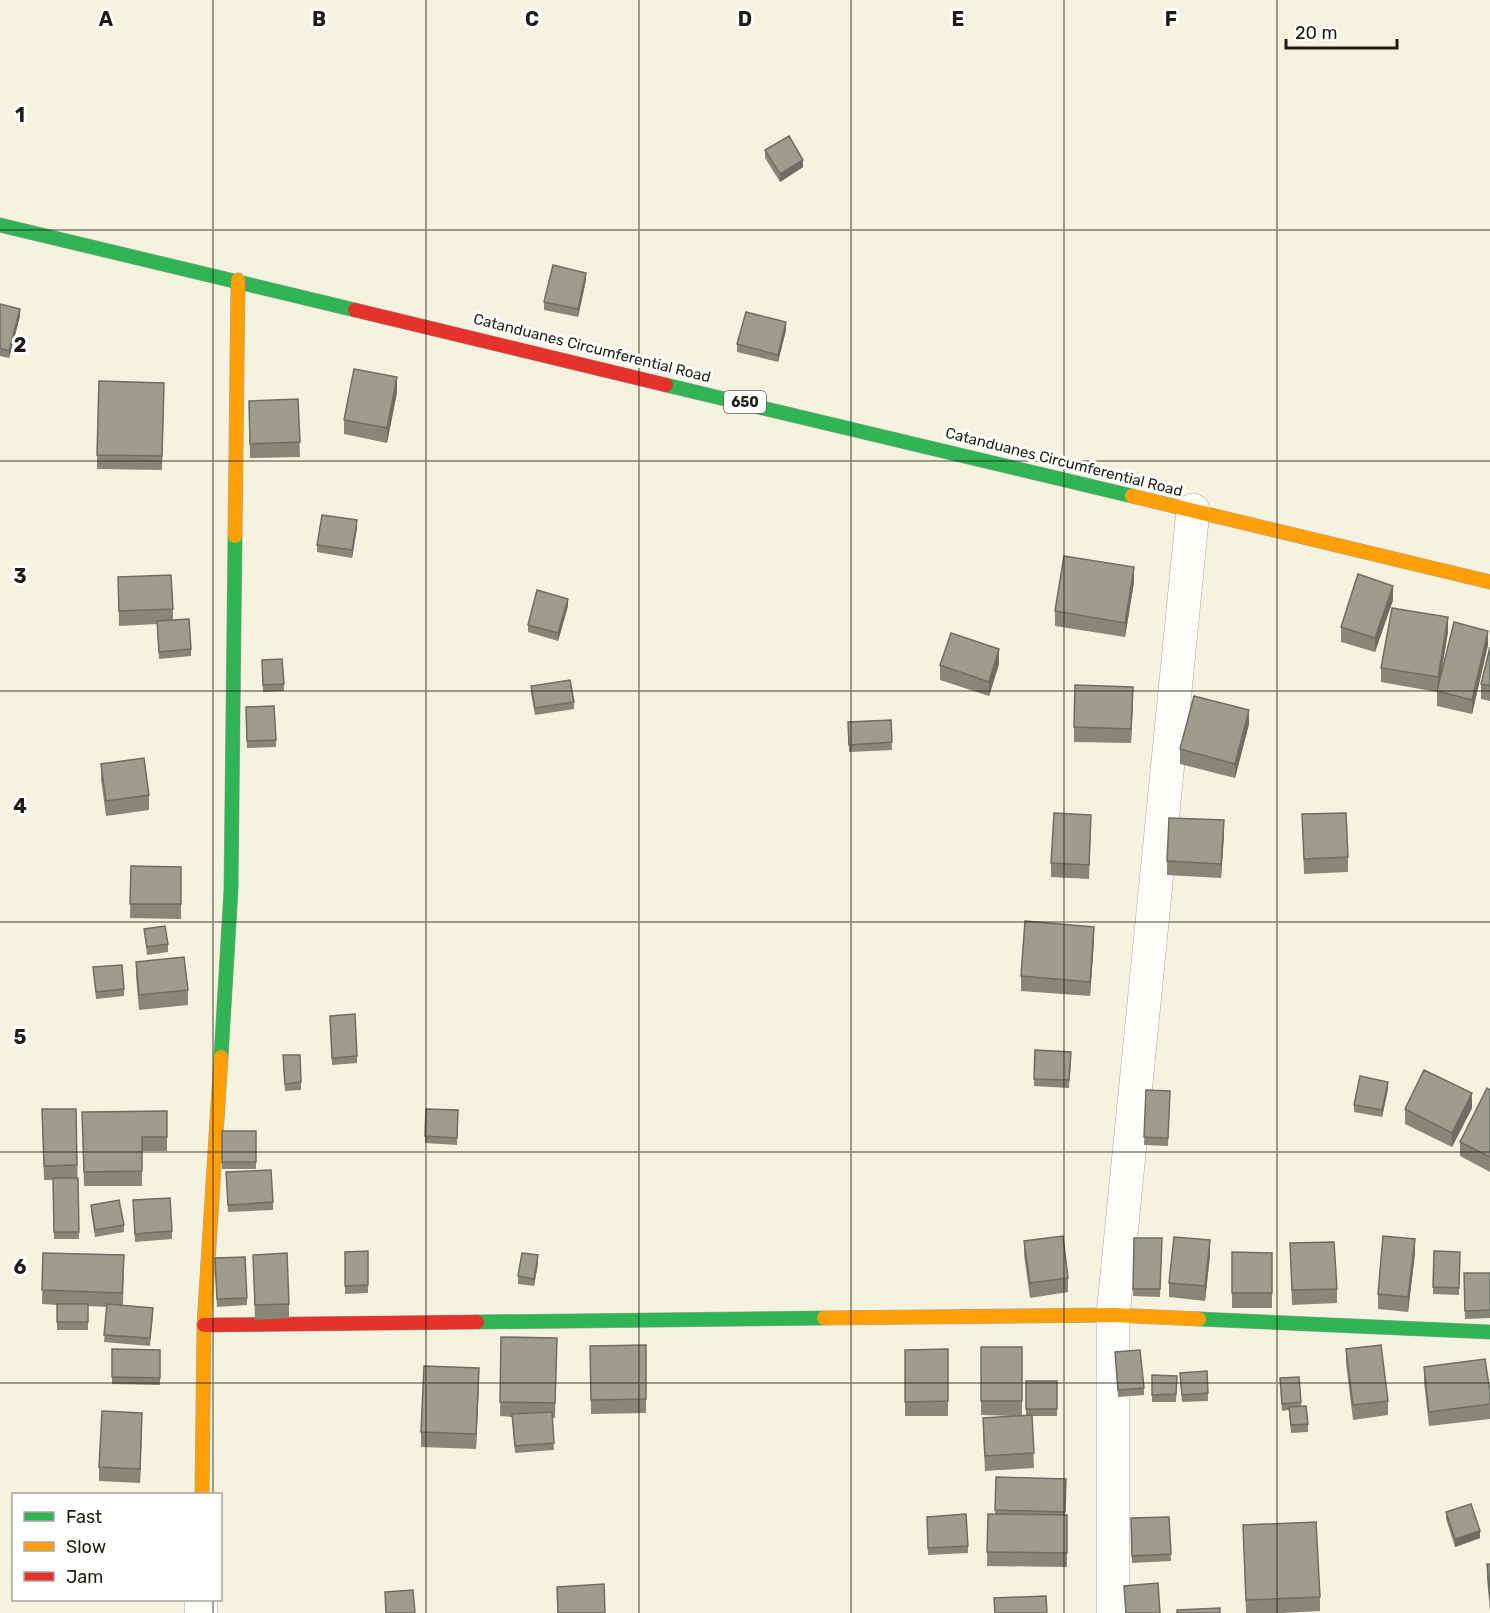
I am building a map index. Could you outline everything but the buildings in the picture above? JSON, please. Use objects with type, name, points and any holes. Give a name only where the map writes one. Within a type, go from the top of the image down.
[{"type":"street","name":"Catanduanes Circumferential Road","points":[[0,225],[238,280],[1490,582]]},
{"type":"street","points":[[202,1493],[204,1325],[231,890],[238,280]]},
{"type":"street","points":[[1113,1613],[1113,1315],[1193,510]]},
{"type":"street","points":[[204,1325],[1113,1315],[1490,1332]]},
{"type":"traffic: fast","points":[[0,225],[355,310]]},
{"type":"traffic: fast","points":[[666,385],[1132,496]]},
{"type":"traffic: fast","points":[[221,1057],[231,890],[235,536]]},
{"type":"traffic: fast","points":[[477,1322],[824,1318]]},
{"type":"traffic: fast","points":[[1199,1319],[1490,1332]]},
{"type":"traffic: slow","points":[[235,536],[238,280]]},
{"type":"traffic: slow","points":[[1132,496],[1490,582]]},
{"type":"traffic: slow","points":[[202,1493],[204,1325],[221,1057]]},
{"type":"traffic: slow","points":[[824,1318],[1113,1315],[1199,1319]]},
{"type":"traffic: jam","points":[[355,310],[666,385]]},
{"type":"traffic: jam","points":[[204,1325],[477,1322]]}]
